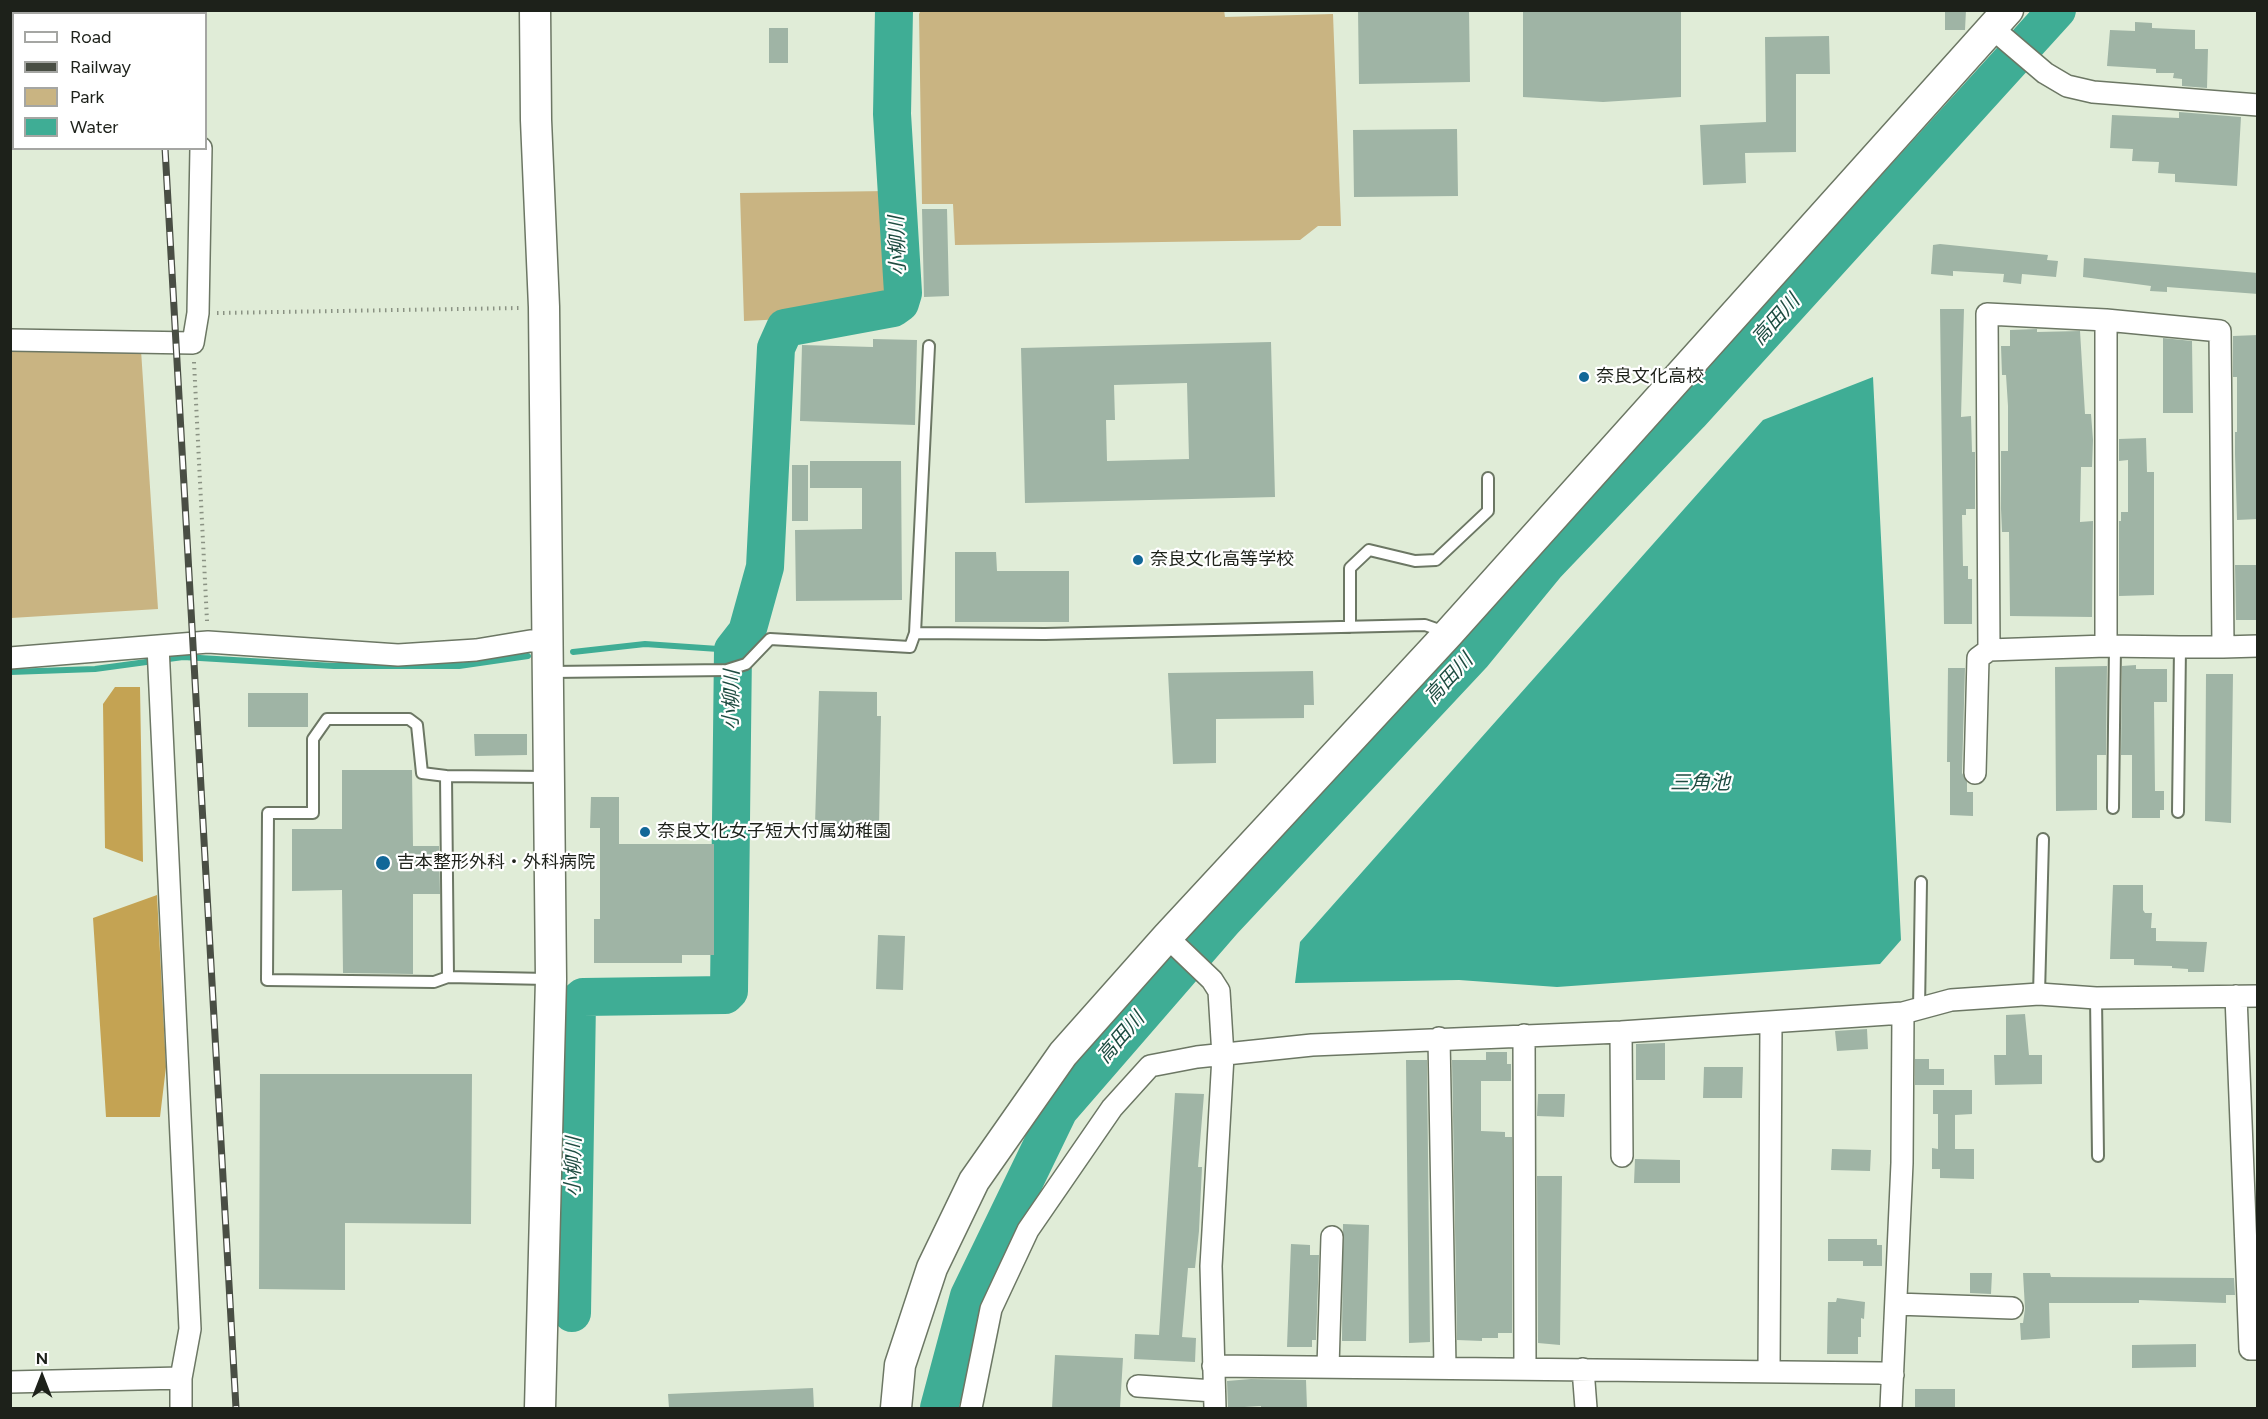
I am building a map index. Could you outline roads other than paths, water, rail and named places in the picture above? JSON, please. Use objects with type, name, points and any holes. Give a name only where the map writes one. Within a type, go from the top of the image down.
[{"type":"street","points":[[536,10],[536,120],[544,308],[551,979],[540,1408]]},
{"type":"street","points":[[896,1408],[900,1365],[932,1268],[974,1181],[1063,1054],[1172,943],[1448,634],[2002,26],[2045,74],[2067,86],[2092,92],[2258,105]]},
{"type":"street","points":[[10,340],[193,344],[198,314],[201,150]]},
{"type":"street","points":[[1989,650],[1987,314],[2106,320],[2220,332],[2223,647]]},
{"type":"street","points":[[2106,320],[2110,646]]},
{"type":"street","points":[[10,658],[208,642],[398,655],[476,651],[530,641],[547,641]]},
{"type":"street","points":[[158,646],[190,1329],[181,1378],[181,1408]]},
{"type":"street","points":[[1975,773],[1978,658],[1989,650],[2110,646],[2258,646]]},
{"type":"street","points":[[1138,1386],[1215,1400],[1211,1266],[1223,1056],[1219,991],[1212,980],[1172,943]]},
{"type":"street","points":[[970,1408],[991,1309],[1028,1230],[1112,1108],[1150,1066],[1197,1057],[1312,1045],[1621,1032],[1771,1023],[1911,1011],[1951,999],[2039,994],[2096,998],[2258,996]]},
{"type":"street","points":[[2236,996],[2250,1348],[2258,1349]]},
{"type":"street","points":[[1891,1408],[1911,1011]]},
{"type":"street","points":[[1769,1371],[1771,1023]]},
{"type":"street","points":[[1621,1032],[1622,1155]]},
{"type":"street","points":[[1524,1035],[1525,1369]]},
{"type":"street","points":[[1439,1038],[1445,1367]]},
{"type":"street","points":[[1328,1366],[1332,1237]]},
{"type":"street","points":[[1896,1304],[2012,1308]]},
{"type":"street","points":[[1213,1366],[1880,1372],[1893,1375]]},
{"type":"street","points":[[1583,1369],[1586,1408]]},
{"type":"street","points":[[10,1382],[181,1378]]},
{"type":"lane","points":[[548,672],[727,670],[747,664],[770,639],[909,647],[915,633],[929,346]]},
{"type":"lane","points":[[1350,627],[1350,568],[1369,550],[1415,561],[1436,560],[1488,511],[1488,478]]},
{"type":"lane","points":[[915,633],[1044,634],[1425,625],[1448,634]]},
{"type":"lane","points":[[2110,646],[2113,808]]},
{"type":"lane","points":[[2178,812],[2180,647]]},
{"type":"lane","points":[[549,777],[446,776],[422,773],[417,725],[409,719],[327,719],[313,739],[313,813],[268,813],[267,980],[434,981],[448,977],[551,979]]},
{"type":"lane","points":[[446,776],[448,977]]},
{"type":"lane","points":[[2039,994],[2043,839]]},
{"type":"lane","points":[[1911,1011],[1921,882]]},
{"type":"lane","points":[[2096,998],[2098,1155]]},
{"type":"water","name":"三角池","points":[[1873,377],[1901,940],[1880,964],[1557,987],[1459,980],[1295,983],[1300,942],[1763,420]]},
{"type":"waterway","name":"小柳川","points":[[572,1313],[577,1002],[583,997],[725,995],[729,991],[733,650],[747,632],[765,567],[776,348],[785,328],[893,308],[900,303],[903,293],[892,114],[894,10]]},
{"type":"waterway","name":"高田川","points":[[939,1408],[969,1296],[1059,1110],[1223,921],[1473,654],[1546,565],[1690,414],[2057,10]]},
{"type":"waterway","points":[[573,652],[645,644],[733,650]]},
{"type":"waterway","points":[[10,672],[95,669],[183,657],[334,666],[459,666],[528,656]]},
{"type":"railway","points":[[165,150],[236,1408]]},
{"type":"place","name":"奈良文化高校","points":[[1584,377]]},
{"type":"place","name":"奈良文化高等学校","points":[[1138,560]]},
{"type":"place","name":"奈良文化女子短大付属幼稚園","points":[[645,832]]},
{"type":"place","name":"吉本整形外科・外科病院","points":[[383,863]]}]
